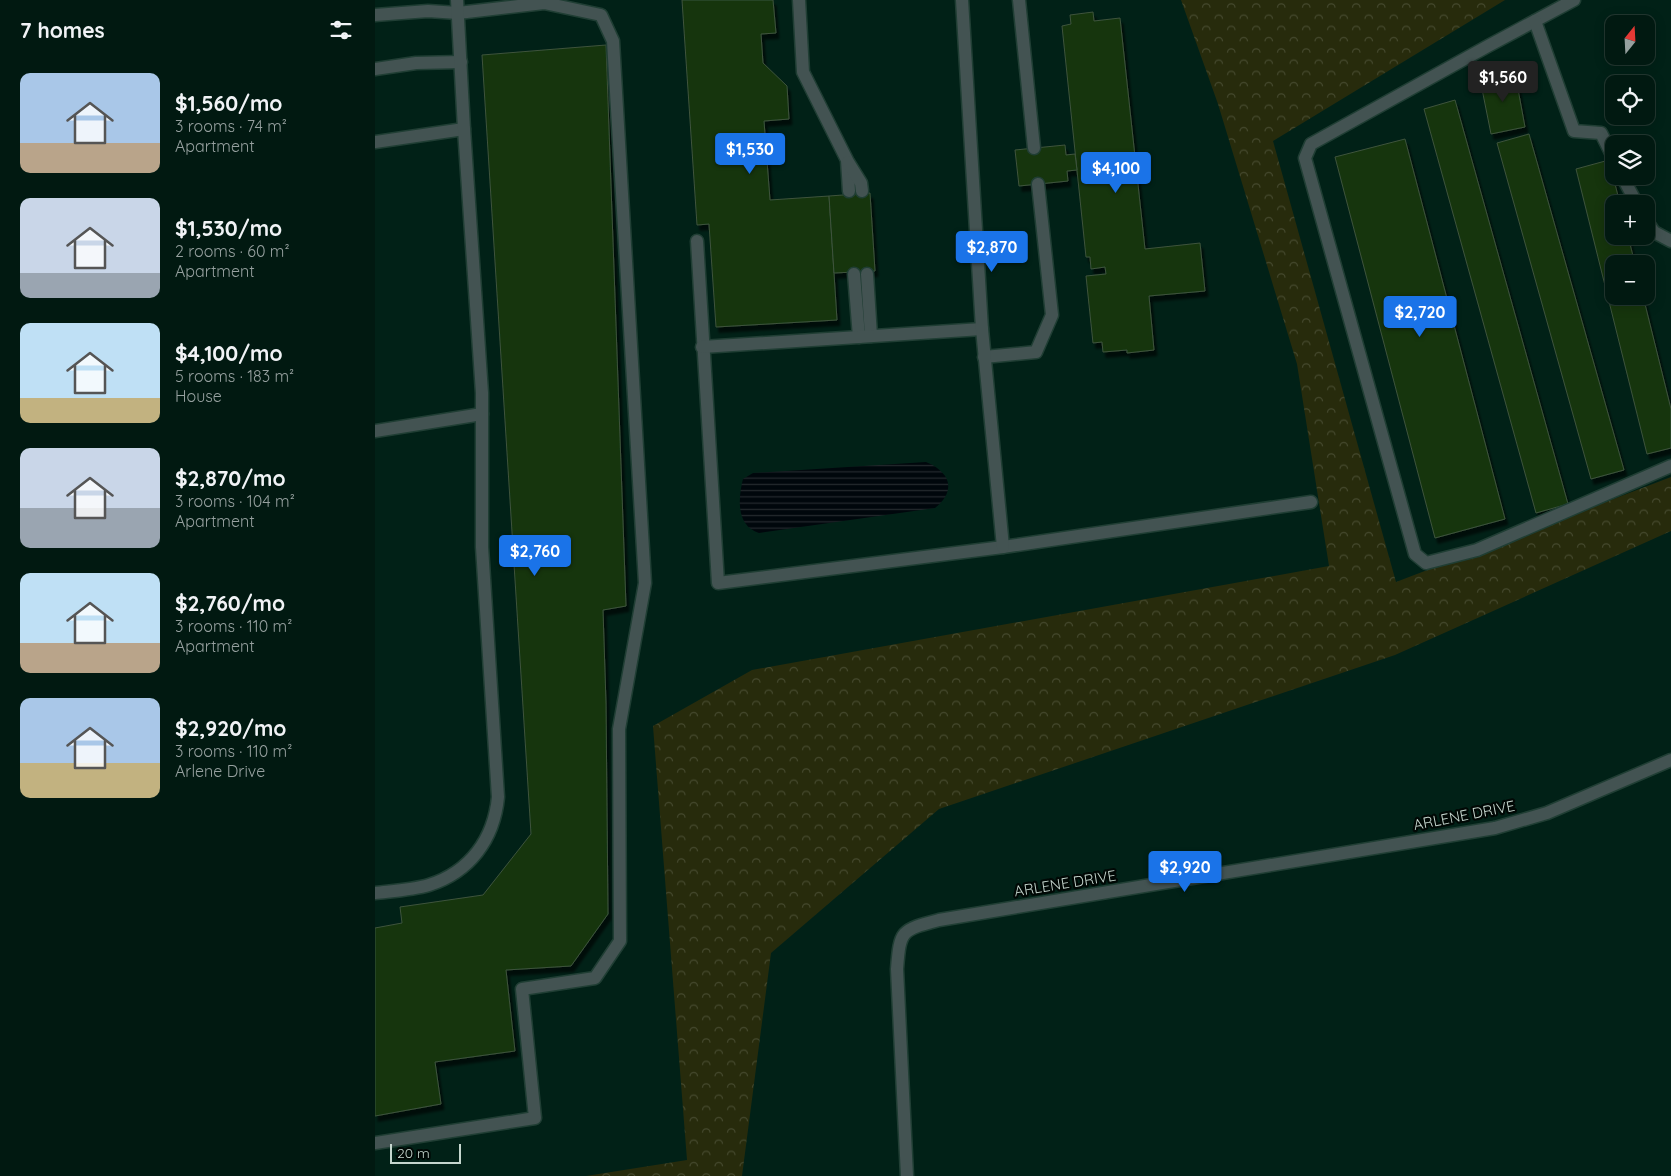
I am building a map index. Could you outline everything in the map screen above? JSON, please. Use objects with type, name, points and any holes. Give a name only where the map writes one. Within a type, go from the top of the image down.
[{"type":"street","points":[[799,0],[803,72],[847,160],[855,191]]},
{"type":"street","points":[[962,0],[984,357],[1003,547]]},
{"type":"street","points":[[1019,0],[1034,148]]},
{"type":"street","points":[[1574,0],[1311,144],[1305,158],[1415,554],[1426,563],[1477,550],[1671,466]]},
{"type":"street","points":[[375,15],[428,11],[458,6],[544,3],[601,15],[613,41],[645,583],[619,729],[621,941],[595,978],[522,989],[535,1118],[375,1143]]},
{"type":"street","points":[[375,893],[427,885],[450,877],[480,851],[489,835],[497,808],[498,797],[482,547],[482,414],[458,6]]},
{"type":"street","points":[[1535,21],[1574,131],[1601,133],[1605,141]]},
{"type":"street","points":[[375,69],[416,63],[461,62]]},
{"type":"street","points":[[375,142],[464,129]]},
{"type":"street","points":[[984,357],[1036,352],[1052,315],[1038,184]]},
{"type":"street","points":[[1655,232],[1671,240]]},
{"type":"street","points":[[697,241],[702,348],[718,583],[1003,547],[1311,502]]},
{"type":"street","points":[[861,274],[865,337]]},
{"type":"street","points":[[702,348],[982,329]]},
{"type":"street","points":[[375,431],[482,414]]},
{"type":"street","name":"ARLENE DRIVE","points":[[907,1176],[897,969],[899,943],[902,936],[913,927],[939,920],[1495,828],[1547,814],[1671,760]]},
{"type":"green space","points":[[1181,0],[1505,0],[1273,141],[1396,582],[1671,477],[1671,531],[1395,655],[939,809],[771,953],[742,1176],[586,1176],[687,1160],[653,726],[752,670],[1329,566],[1297,364],[1218,104]]},
{"type":"shaded area","points":[[926,462],[941,471],[948,482],[946,495],[935,508],[759,533],[746,524],[743,518],[740,494],[743,479],[753,473]]},
{"type":"building","points":[[682,0],[773,0],[776,33],[761,34],[763,63],[787,86],[789,119],[764,121],[770,200],[829,196],[837,320],[716,327],[709,224],[697,225]]},
{"type":"building","points":[[1093,12],[1094,21],[1120,18],[1145,249],[1200,243],[1205,291],[1149,296],[1154,350],[1127,353],[1127,350],[1103,352],[1102,342],[1093,343],[1086,276],[1106,274],[1105,267],[1091,269],[1090,257],[1086,257],[1062,26],[1071,24],[1070,15]]},
{"type":"building","points":[[606,45],[626,606],[603,610],[608,914],[571,966],[506,970],[515,1051],[435,1062],[441,1104],[375,1116],[375,928],[402,923],[400,907],[483,895],[531,834],[482,55]]},
{"type":"building","points":[[1515,73],[1525,127],[1491,134],[1480,79]]},
{"type":"building","points":[[1455,100],[1568,504],[1536,513],[1424,109]]},
{"type":"building","points":[[1529,134],[1624,470],[1591,479],[1497,143]]},
{"type":"building","points":[[1405,139],[1505,519],[1435,538],[1335,157]]},
{"type":"building","points":[[1065,145],[1066,155],[1075,154],[1077,170],[1067,171],[1068,181],[1019,186],[1015,150]]},
{"type":"building","points":[[1605,161],[1605,185],[1615,185],[1618,195],[1605,195],[1605,245],[1630,245],[1633,255],[1605,255],[1605,285],[1576,169]]},
{"type":"building","points":[[870,193],[875,271],[834,273],[829,196]]},
{"type":"building","points":[[1610,305],[1645,305],[1671,409],[1671,448],[1647,454]]}]
